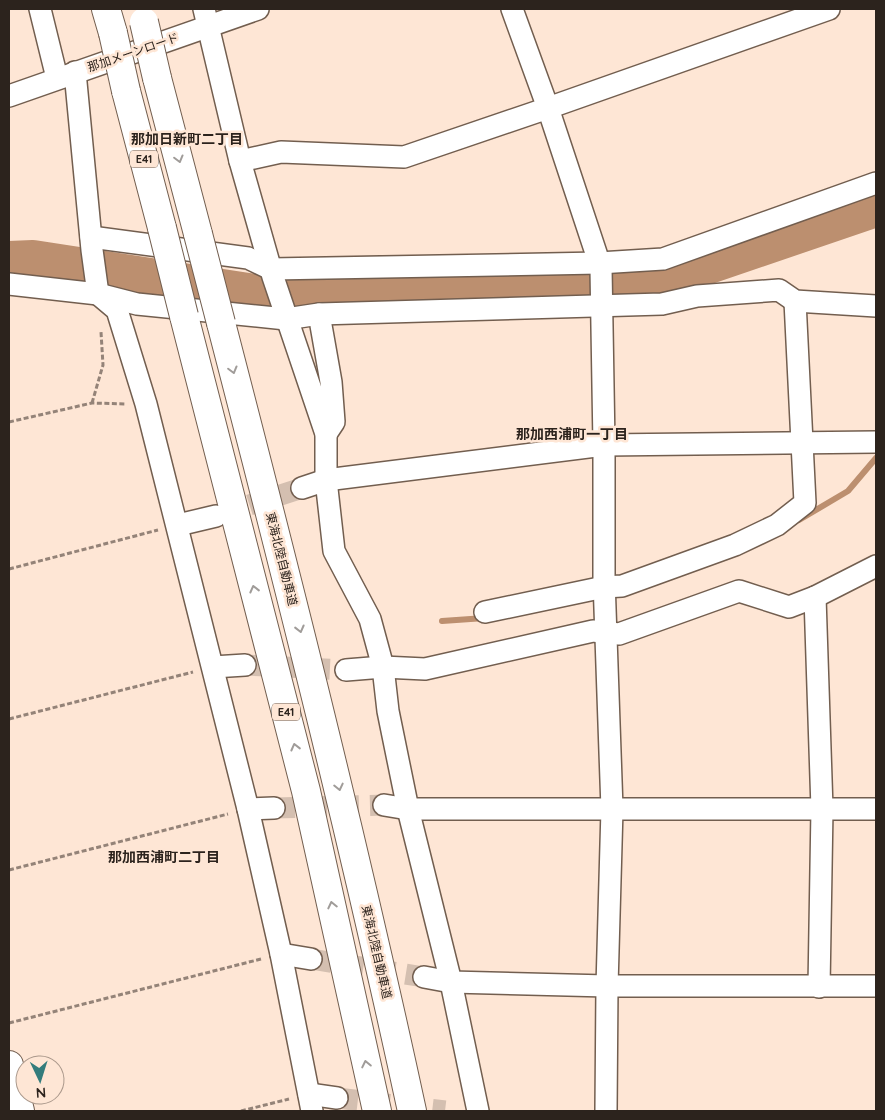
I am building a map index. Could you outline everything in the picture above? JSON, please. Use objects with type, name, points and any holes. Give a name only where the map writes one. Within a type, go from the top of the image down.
[{"type":"main road","name":"東海北陸自動車道","points":[[142,15],[339,785],[379,956],[412,1111]]},
{"type":"main road","name":"E41","points":[[109,21],[306,791],[377,1111]]},
{"type":"main road","points":[[9,1066],[20,1111]]},
{"type":"street","points":[[40,9],[66,75],[98,294],[117,310],[146,404],[178,525],[248,809],[281,954],[311,1103],[337,1098]]},
{"type":"street","name":"那加メーンロード","points":[[9,96],[66,75],[206,17],[258,9]]},
{"type":"street","points":[[512,9],[548,108],[600,266],[604,445],[604,588],[612,809],[606,1111]]},
{"type":"street","points":[[240,161],[281,152],[404,157],[829,9]]},
{"type":"street","points":[[206,17],[240,161],[272,273],[326,434],[326,480],[334,552],[370,619],[383,667],[388,711],[408,809],[451,982],[478,1111]]},
{"type":"street","points":[[91,244],[248,258],[272,273],[600,266],[663,259],[876,183]]},
{"type":"street","points":[[9,284],[98,294],[137,304],[285,314],[601,302],[662,304],[698,296],[779,290],[795,301],[876,306]]},
{"type":"street","points":[[485,612],[622,586],[735,545],[777,525],[805,503],[795,301]]},
{"type":"street","points":[[319,314],[332,382],[334,422],[326,434]]},
{"type":"street","points":[[302,488],[326,480],[604,445],[876,442]]},
{"type":"street","points":[[178,525],[216,516]]},
{"type":"street","points":[[346,670],[383,667],[425,669],[593,631],[619,634],[739,591],[789,608],[876,566]]},
{"type":"street","points":[[815,597],[822,809],[819,987]]},
{"type":"street","points":[[213,667],[245,665]]},
{"type":"street","points":[[384,805],[408,809],[876,809]]},
{"type":"street","points":[[248,809],[274,808]]},
{"type":"street","points":[[281,954],[312,959]]},
{"type":"street","points":[[424,976],[451,982],[607,986],[876,986]]},
{"type":"path","points":[[92,403],[103,365],[100,330]]},
{"type":"path","points":[[9,422],[92,403],[146,404]]},
{"type":"path","points":[[9,569],[178,525]]},
{"type":"path","points":[[9,720],[213,667]]},
{"type":"path","points":[[9,870],[248,809]]},
{"type":"path","points":[[9,1023],[281,954]]},
{"type":"path","points":[[241,1111],[311,1103]]},
{"type":"waterway","points":[[9,260],[33,259],[254,293],[665,280],[876,208]]},
{"type":"waterway","points":[[799,520],[848,491],[876,458]]},
{"type":"waterway","points":[[442,621],[485,618]]},
{"type":"tunnel","points":[[219,515],[302,488]]},
{"type":"tunnel","points":[[245,665],[346,670]]},
{"type":"tunnel","points":[[274,808],[384,805]]},
{"type":"tunnel","points":[[311,959],[424,977]]},
{"type":"tunnel","points":[[337,1098],[445,1111]]},
{"type":"district","name":"那加日新町二丁目","points":[[187,139]]},
{"type":"district","name":"那加西浦町一丁目","points":[[572,434]]},
{"type":"district","name":"那加西浦町二丁目","points":[[164,857]]}]
